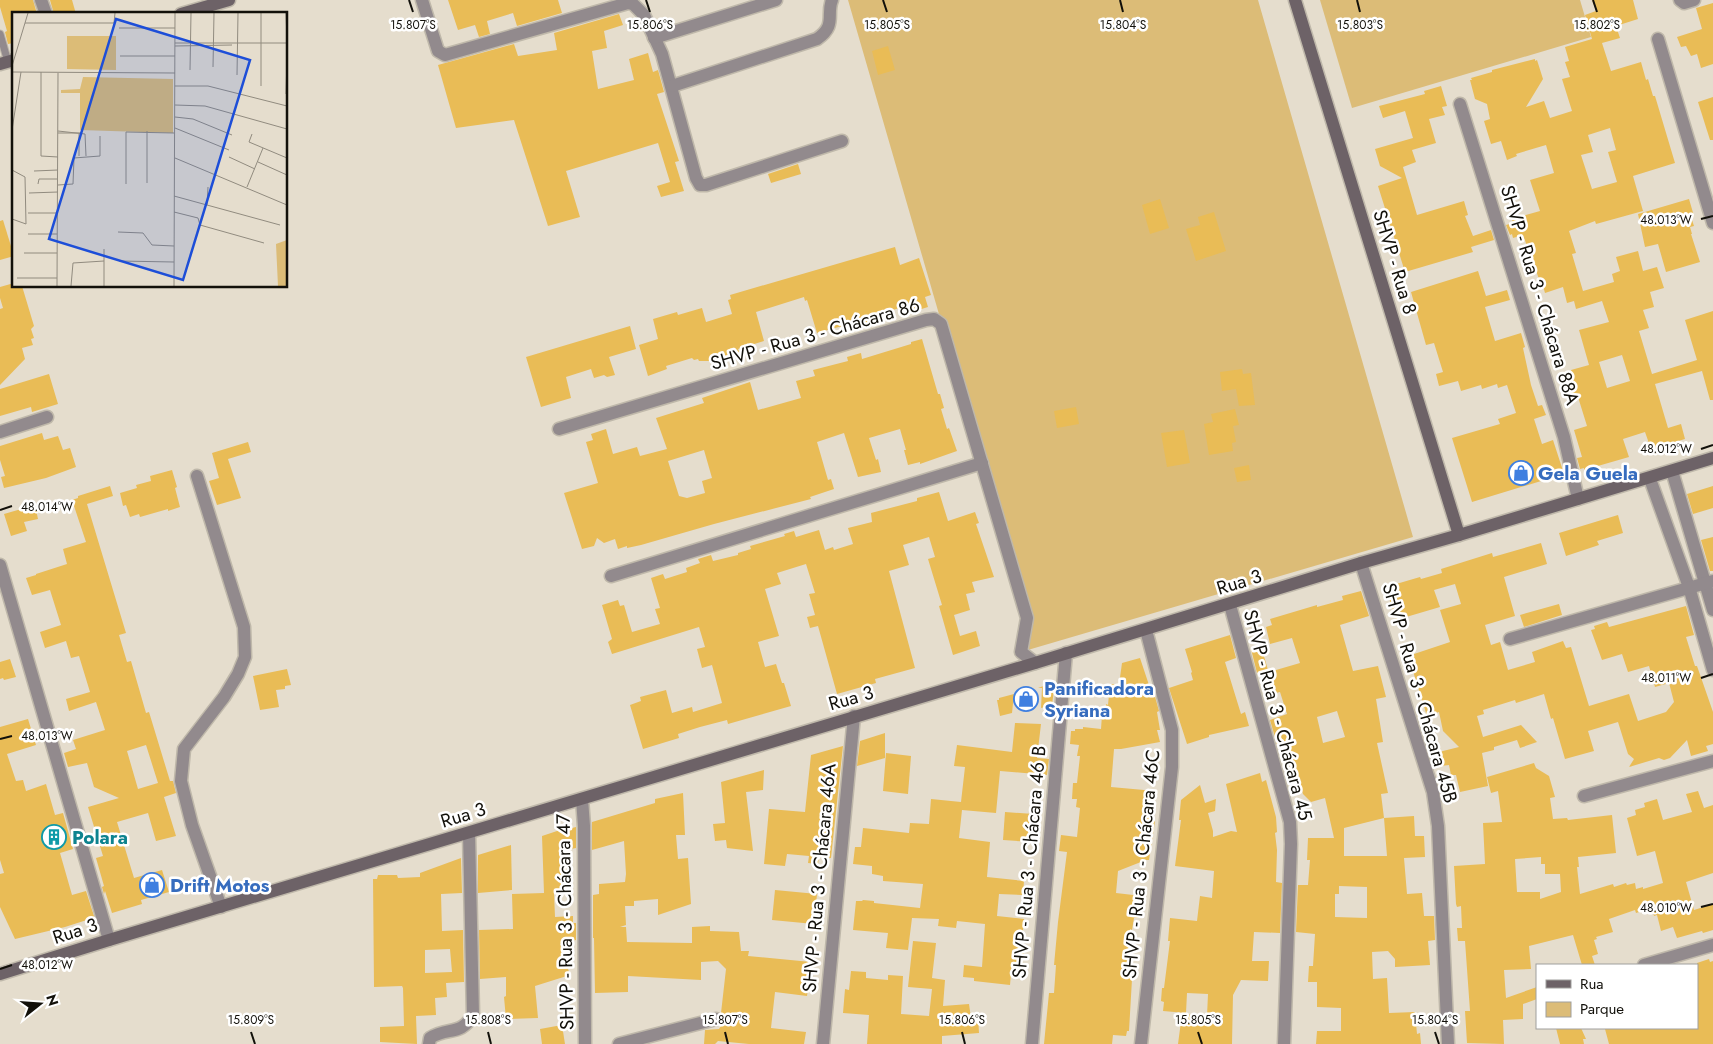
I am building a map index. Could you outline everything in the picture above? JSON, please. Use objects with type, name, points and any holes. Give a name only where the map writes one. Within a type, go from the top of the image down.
[{"type":"main road","points":[[185,12],[201,4],[229,0]]},
{"type":"main road","name":"SHVP - Rua 8","points":[[1295,0],[1459,535]]},
{"type":"main road","name":"Rua 3","points":[[0,974],[854,716],[1034,664],[1361,563],[1650,479],[1713,458]]},
{"type":"street","points":[[41,0],[45,12]]},
{"type":"street","points":[[422,0],[438,51],[446,55],[628,3],[633,4],[644,14],[662,54],[696,178],[700,185],[706,185],[842,141]]},
{"type":"street","points":[[654,38],[776,0]]},
{"type":"street","points":[[1680,0],[1684,2],[1694,0]]},
{"type":"street","points":[[672,86],[817,39],[824,34],[831,16],[828,2]]},
{"type":"street","points":[[1658,39],[1713,223]]},
{"type":"street","name":"SHVP - Rua 3 - Chácara 88A","points":[[1460,104],[1564,437],[1578,499]]},
{"type":"street","name":"SHVP - Rua 3 - Chácara 86","points":[[559,429],[934,319],[941,324],[1027,618],[1021,652],[1034,664]]},
{"type":"street","points":[[0,432],[47,417]]},
{"type":"street","points":[[610,576],[982,463]]},
{"type":"street","points":[[1672,471],[1692,537],[1709,582],[1713,610]]},
{"type":"street","points":[[197,476],[244,627],[245,657],[224,697],[184,749],[181,781],[192,825],[221,907]]},
{"type":"street","points":[[1650,479],[1689,587],[1713,670]]},
{"type":"street","points":[[1673,542],[1692,537]]},
{"type":"street","name":"SHVP - Rua 3 - Chácara 45B","points":[[1361,563],[1421,748],[1434,798],[1438,826],[1448,1044]]},
{"type":"street","points":[[0,565],[109,940]]},
{"type":"street","points":[[1510,639],[1709,582]]},
{"type":"street","name":"SHVP - Rua 3 - Chácara 45","points":[[1230,604],[1290,822],[1291,854],[1284,1044]]},
{"type":"street","name":"SHVP - Rua 3 - Chácara 46C","points":[[1141,1044],[1173,748],[1172,730],[1146,630]]},
{"type":"street","name":"SHVP - Rua 3 - Chácara 46 B","points":[[1032,1044],[1066,653]]},
{"type":"street","name":"SHVP - Rua 3 - Chácara 46A","points":[[823,1044],[854,716]]},
{"type":"street","points":[[1584,796],[1713,761]]},
{"type":"street","name":"SHVP - Rua 3 - Chácara 47","points":[[582,799],[584,826],[585,1044]]},
{"type":"street","points":[[428,1044],[430,1038],[436,1034],[460,1029],[468,1024],[473,1015],[469,833]]},
{"type":"street","points":[[1647,964],[1713,945]]},
{"type":"street","points":[[619,1044],[716,1019]]},
{"type":"lane","points":[[0,34],[7,62]]},
{"type":"green space","points":[[848,0],[1258,0],[1413,537],[1021,652],[1027,618]]},
{"type":"green space","points":[[1320,0],[1580,0],[1591,37],[1352,108]]},
{"type":"building","points":[[0,0],[33,0],[36,12],[12,12],[12,43],[8,44],[5,32],[7,31],[0,7]]},
{"type":"building","points":[[50,0],[72,0],[75,12],[53,12]]},
{"type":"building","points":[[448,0],[558,0],[562,13],[517,26],[513,13],[487,21],[490,34],[479,37],[475,25],[458,30]]},
{"type":"building","points":[[1592,0],[1633,0],[1638,19],[1616,26],[1620,38],[1602,43],[1611,71],[1641,62],[1646,80],[1648,79],[1653,96],[1655,96],[1675,163],[1633,176],[1643,211],[1596,224],[1595,221],[1569,231],[1576,253],[1572,254],[1583,291],[1614,282],[1612,274],[1620,271],[1616,257],[1638,251],[1643,271],[1657,267],[1664,288],[1650,292],[1654,307],[1643,310],[1649,328],[1639,331],[1652,374],[1697,360],[1685,320],[1713,311],[1713,400],[1710,400],[1702,371],[1655,384],[1668,428],[1681,424],[1685,439],[1651,449],[1645,432],[1623,439],[1629,457],[1584,470],[1584,468],[1580,469],[1577,458],[1582,457],[1574,430],[1587,426],[1578,397],[1569,400],[1563,382],[1574,379],[1571,370],[1589,365],[1579,330],[1609,322],[1602,301],[1576,309],[1574,301],[1567,303],[1563,287],[1545,293],[1523,235],[1513,238],[1512,234],[1510,235],[1506,225],[1513,223],[1512,219],[1540,211],[1530,180],[1554,173],[1546,145],[1516,154],[1517,156],[1507,160],[1501,141],[1491,144],[1484,121],[1490,119],[1487,104],[1475,99],[1470,80],[1472,80],[1471,78],[1492,72],[1492,70],[1535,59],[1543,79],[1526,107],[1544,101],[1550,118],[1572,111],[1562,79],[1570,77],[1565,62],[1569,61],[1565,47],[1592,39],[1585,15],[1596,11]],"holes":[[[1610,128],[1616,150],[1608,152],[1617,182],[1592,189],[1581,155],[1593,152],[1588,135]],[[1622,355],[1630,381],[1607,388],[1599,362]]]},
{"type":"building","points":[[1713,3],[1713,64],[1701,68],[1697,54],[1691,56],[1686,46],[1681,47],[1677,37],[1702,29],[1696,8]]},
{"type":"building","points":[[619,14],[623,25],[604,31],[607,48],[592,51],[598,89],[634,80],[629,59],[648,53],[653,72],[658,70],[664,92],[657,94],[679,161],[675,162],[684,191],[661,197],[657,186],[670,182],[658,143],[566,171],[580,217],[548,226],[514,120],[456,128],[438,65],[514,44],[518,56],[557,50],[554,33]]},
{"type":"building","points":[[888,46],[895,70],[878,75],[872,51]]},
{"type":"building","points":[[1441,86],[1447,106],[1442,107],[1445,115],[1429,119],[1436,143],[1412,150],[1416,162],[1403,167],[1417,215],[1464,201],[1468,215],[1465,216],[1473,236],[1491,230],[1494,240],[1471,247],[1473,252],[1405,272],[1378,186],[1402,178],[1380,166],[1375,149],[1413,138],[1405,111],[1383,118],[1379,106],[1425,94],[1424,91]]},
{"type":"building","points":[[1713,97],[1713,140],[1710,140],[1698,102]]},
{"type":"building","points":[[798,164],[801,174],[771,183],[768,174]]},
{"type":"building","points":[[1160,199],[1169,228],[1150,234],[1142,205]]},
{"type":"building","points":[[1689,199],[1694,216],[1691,217],[1694,226],[1690,227],[1691,234],[1700,262],[1666,272],[1658,244],[1645,247],[1638,214]]},
{"type":"building","points":[[1214,212],[1226,251],[1196,261],[1186,229],[1200,225],[1198,217]]},
{"type":"building","points":[[3,220],[12,249],[12,257],[0,260],[0,221]]},
{"type":"building","points":[[895,247],[900,265],[919,258],[931,295],[925,297],[928,307],[915,311],[913,304],[876,315],[878,322],[866,326],[864,320],[817,333],[807,300],[805,301],[804,297],[756,312],[764,341],[738,349],[740,354],[709,361],[699,361],[692,358],[666,366],[667,369],[648,376],[639,345],[658,339],[653,319],[677,312],[678,315],[702,308],[706,322],[732,314],[728,300],[731,299],[730,295]]},
{"type":"building","points":[[1478,271],[1486,296],[1507,290],[1510,300],[1485,307],[1495,341],[1521,333],[1531,385],[1538,406],[1542,405],[1546,415],[1534,419],[1542,444],[1553,440],[1564,474],[1472,502],[1452,438],[1500,424],[1498,419],[1516,413],[1507,385],[1498,388],[1497,384],[1482,389],[1481,385],[1461,391],[1458,381],[1439,386],[1436,374],[1443,372],[1434,343],[1426,345],[1411,292]]},
{"type":"building","points":[[12,284],[12,288],[23,288],[34,326],[31,329],[34,338],[31,339],[33,345],[22,348],[25,359],[0,385],[0,309],[3,308],[0,298],[0,287]]},
{"type":"building","points":[[630,326],[636,349],[609,357],[615,375],[607,377],[604,375],[594,378],[591,369],[566,377],[571,398],[541,407],[526,357]]},
{"type":"building","points":[[922,339],[944,408],[941,409],[947,429],[949,428],[957,451],[920,464],[920,462],[908,465],[900,429],[869,438],[881,472],[858,477],[844,433],[817,442],[828,480],[831,479],[834,489],[810,497],[811,499],[641,545],[618,549],[615,539],[604,543],[597,538],[594,546],[582,549],[564,493],[598,483],[586,442],[593,440],[591,434],[606,429],[613,454],[637,447],[640,456],[667,449],[656,418],[704,403],[702,398],[750,382],[758,410],[801,398],[796,381],[815,376],[813,370],[848,361],[847,357],[861,353],[862,359],[911,344],[911,342]],"holes":[[[704,450],[712,478],[702,481],[705,493],[687,498],[679,496],[668,461]]]},
{"type":"building","points":[[1242,369],[1243,374],[1251,373],[1255,405],[1239,406],[1236,389],[1222,391],[1220,372]]},
{"type":"building","points":[[49,374],[58,404],[32,412],[31,407],[0,416],[0,389]]},
{"type":"building","points":[[1076,407],[1079,424],[1057,428],[1054,411]]},
{"type":"building","points":[[1235,409],[1239,425],[1233,426],[1236,442],[1232,443],[1233,451],[1209,455],[1204,424],[1213,422],[1211,414]]},
{"type":"building","points":[[1184,430],[1190,463],[1167,467],[1161,433]]},
{"type":"building","points":[[42,433],[44,440],[58,436],[63,450],[70,448],[76,467],[46,478],[4,488],[1,477],[5,476],[0,460],[0,446]]},
{"type":"building","points":[[248,442],[251,452],[228,459],[241,498],[217,505],[209,481],[219,478],[212,453]]},
{"type":"building","points":[[1249,465],[1251,480],[1237,482],[1234,468]]},
{"type":"building","points":[[172,470],[180,507],[140,517],[139,514],[130,517],[126,505],[123,506],[120,493],[137,488],[136,485],[151,481],[150,476]]},
{"type":"building","points":[[110,486],[113,496],[87,504],[126,633],[119,635],[127,662],[131,661],[146,713],[149,712],[170,781],[173,781],[176,793],[164,797],[176,836],[156,841],[148,813],[117,822],[134,878],[162,870],[169,892],[141,900],[142,904],[112,913],[102,887],[104,886],[96,858],[103,856],[88,807],[119,798],[94,787],[87,763],[68,767],[64,753],[76,749],[73,740],[105,730],[96,702],[69,711],[66,699],[90,692],[79,656],[71,658],[66,641],[45,648],[40,632],[61,625],[50,590],[32,595],[26,578],[67,564],[63,549],[86,542],[72,500],[78,498],[78,496]],"holes":[[[146,745],[158,783],[138,789],[127,751]]]},
{"type":"building","points":[[1713,486],[1713,508],[1693,514],[1687,494]]},
{"type":"building","points":[[939,492],[948,521],[975,512],[979,523],[976,524],[994,577],[972,582],[975,592],[966,594],[970,610],[954,615],[960,636],[976,631],[980,646],[953,655],[939,606],[942,605],[928,559],[935,557],[929,537],[903,545],[909,565],[889,571],[915,668],[875,679],[876,683],[837,694],[818,626],[810,628],[807,617],[815,615],[809,594],[815,593],[806,564],[777,573],[781,584],[765,589],[779,636],[758,642],[765,667],[776,664],[791,706],[728,724],[727,720],[700,727],[678,734],[679,738],[643,749],[630,705],[641,701],[640,697],[666,690],[672,713],[692,707],[693,712],[722,703],[712,665],[702,668],[697,649],[705,647],[699,627],[612,654],[608,642],[612,639],[602,605],[618,600],[620,606],[624,605],[632,632],[660,624],[655,609],[660,608],[651,578],[663,574],[665,579],[687,572],[686,568],[700,563],[698,559],[711,555],[713,561],[738,555],[738,553],[751,549],[750,546],[785,536],[784,534],[794,531],[796,537],[819,530],[825,550],[833,547],[834,550],[853,544],[848,528],[872,522],[871,513],[917,501],[917,498]]},
{"type":"building","points":[[35,505],[38,519],[24,522],[27,531],[11,536],[4,514]]},
{"type":"building","points":[[1618,515],[1623,533],[1597,541],[1599,545],[1566,556],[1559,533]]},
{"type":"building","points":[[1713,537],[1713,571],[1710,571],[1701,540]]},
{"type":"building","points":[[1541,543],[1547,564],[1504,577],[1515,616],[1485,625],[1491,645],[1500,642],[1508,670],[1535,662],[1532,652],[1563,641],[1566,648],[1571,647],[1589,706],[1629,694],[1638,721],[1666,712],[1674,702],[1669,683],[1655,687],[1649,666],[1628,672],[1622,654],[1602,660],[1591,630],[1595,629],[1594,626],[1607,622],[1609,627],[1686,606],[1694,635],[1686,637],[1713,712],[1713,744],[1706,746],[1708,751],[1691,756],[1687,740],[1670,758],[1664,760],[1659,758],[1629,767],[1634,759],[1628,754],[1618,722],[1588,731],[1594,751],[1565,759],[1544,694],[1516,703],[1515,700],[1483,710],[1484,714],[1477,716],[1483,737],[1521,725],[1537,742],[1520,748],[1517,740],[1482,753],[1488,786],[1460,792],[1456,775],[1451,775],[1449,765],[1441,766],[1439,752],[1459,747],[1443,731],[1439,712],[1427,716],[1412,668],[1415,667],[1411,655],[1450,642],[1440,610],[1461,604],[1455,584],[1434,590],[1440,607],[1396,620],[1386,587],[1442,573],[1441,569],[1492,553],[1493,557]]},
{"type":"building","points":[[1361,591],[1369,616],[1340,625],[1353,671],[1378,666],[1386,697],[1376,699],[1383,742],[1377,743],[1388,793],[1381,794],[1384,818],[1414,816],[1415,836],[1424,836],[1425,857],[1404,858],[1407,894],[1422,893],[1424,916],[1434,916],[1435,940],[1428,941],[1430,965],[1395,967],[1395,959],[1388,951],[1372,952],[1373,979],[1387,978],[1389,1013],[1415,1012],[1417,1034],[1420,1033],[1421,1044],[1316,1044],[1317,1031],[1341,1031],[1341,1008],[1317,1007],[1317,982],[1308,982],[1309,966],[1313,966],[1315,934],[1296,932],[1298,885],[1308,885],[1310,860],[1307,860],[1308,838],[1334,838],[1325,798],[1311,802],[1303,794],[1288,746],[1278,748],[1270,720],[1287,714],[1280,692],[1276,693],[1269,672],[1300,663],[1292,638],[1270,644],[1266,627],[1272,625],[1270,619],[1317,605],[1317,607],[1343,600],[1342,596]],"holes":[[[1337,711],[1345,737],[1323,743],[1317,717]],[[1384,818],[1387,856],[1344,856],[1344,828]],[[1339,886],[1367,887],[1367,918],[1335,917],[1335,894],[1339,894]]]},
{"type":"building","points":[[1559,604],[1562,615],[1524,627],[1520,615]]},
{"type":"building","points":[[1230,635],[1236,658],[1225,662],[1241,714],[1245,712],[1249,726],[1209,735],[1209,737],[1187,744],[1169,688],[1193,680],[1185,649]]},
{"type":"building","points":[[1261,646],[1268,670],[1257,673],[1251,649]]},
{"type":"building","points":[[1140,658],[1159,711],[1157,712],[1160,730],[1157,730],[1160,742],[1114,749],[1111,787],[1155,791],[1153,821],[1155,821],[1149,860],[1118,871],[1116,893],[1142,896],[1140,918],[1134,918],[1132,930],[1130,929],[1126,974],[1132,975],[1129,1031],[1127,1031],[1126,1036],[1113,1035],[1112,1044],[1044,1044],[1049,993],[1054,993],[1056,965],[1054,965],[1067,852],[1059,851],[1061,835],[1077,837],[1080,808],[1076,807],[1077,799],[1072,799],[1073,783],[1077,783],[1080,756],[1077,756],[1079,745],[1070,744],[1071,731],[1083,729],[1083,727],[1101,729],[1102,715],[1105,715],[1106,704],[1108,705],[1110,684],[1119,685],[1122,663]]},
{"type":"building","points":[[10,659],[16,677],[0,679],[0,662]]},
{"type":"building","points":[[287,669],[291,685],[285,686],[285,689],[276,690],[279,707],[260,710],[253,676]]},
{"type":"building","points":[[1055,682],[1052,705],[1041,708],[1042,688],[1038,688]]},
{"type":"building","points":[[1014,694],[1012,713],[1000,716],[997,700]]},
{"type":"building","points":[[28,719],[36,745],[7,754],[16,781],[23,780],[26,791],[46,784],[55,815],[63,813],[73,849],[60,853],[72,895],[86,891],[94,916],[93,918],[65,927],[15,939],[0,907],[0,874],[4,873],[0,860],[0,727]]},
{"type":"building","points":[[1015,723],[1041,724],[1037,758],[1049,759],[1047,775],[1000,771],[996,813],[962,810],[959,838],[990,842],[987,877],[1024,881],[1023,895],[999,894],[997,916],[1024,919],[1021,952],[1024,952],[1022,964],[1012,963],[1010,985],[974,981],[974,978],[963,977],[964,965],[982,967],[985,924],[957,921],[956,928],[938,926],[939,919],[912,918],[908,950],[886,948],[888,933],[853,930],[856,901],[874,901],[874,903],[920,908],[923,884],[883,881],[883,876],[872,874],[872,866],[853,864],[855,847],[861,847],[863,828],[909,833],[910,823],[929,824],[931,799],[961,802],[965,767],[954,766],[957,745],[1012,752]]},
{"type":"building","points":[[885,733],[885,758],[857,766],[860,741]]},
{"type":"building","points":[[843,746],[831,858],[819,857],[818,864],[808,863],[809,856],[787,854],[785,866],[764,864],[769,809],[805,812],[811,755]]},
{"type":"building","points":[[886,753],[911,756],[908,794],[883,791]]},
{"type":"building","points":[[1534,763],[1536,768],[1549,776],[1555,797],[1550,798],[1553,819],[1567,818],[1568,820],[1612,815],[1616,853],[1578,857],[1579,867],[1577,867],[1580,894],[1613,884],[1614,887],[1626,883],[1627,885],[1635,883],[1636,889],[1643,887],[1643,889],[1663,883],[1655,851],[1637,856],[1627,818],[1636,815],[1635,810],[1645,807],[1644,803],[1657,799],[1663,820],[1692,812],[1686,794],[1698,791],[1704,808],[1713,805],[1713,873],[1686,882],[1694,910],[1713,904],[1713,930],[1677,938],[1673,927],[1661,931],[1657,915],[1654,916],[1652,908],[1636,913],[1635,910],[1609,919],[1613,932],[1596,937],[1597,939],[1594,940],[1598,954],[1592,956],[1595,964],[1582,964],[1573,935],[1529,946],[1531,969],[1504,970],[1506,998],[1536,987],[1536,999],[1523,1004],[1523,1019],[1503,1020],[1504,1044],[1467,1043],[1465,1011],[1470,1011],[1465,941],[1458,941],[1457,928],[1462,928],[1461,906],[1457,907],[1456,904],[1454,866],[1485,864],[1483,823],[1502,822],[1498,791],[1491,793],[1487,777]],"holes":[[[1541,857],[1541,864],[1545,864],[1545,874],[1560,874],[1561,892],[1540,899],[1540,892],[1517,892],[1515,859]]]},
{"type":"building","points":[[764,770],[763,790],[746,792],[753,851],[727,848],[726,840],[715,841],[713,824],[725,823],[721,782]]},
{"type":"building","points":[[1260,773],[1262,782],[1266,780],[1276,817],[1276,882],[1282,883],[1280,933],[1254,932],[1252,961],[1269,961],[1268,981],[1241,980],[1233,995],[1232,1044],[1178,1044],[1182,1014],[1207,1016],[1208,994],[1187,993],[1186,1013],[1163,1011],[1164,1002],[1161,1001],[1170,941],[1168,941],[1170,918],[1197,921],[1200,896],[1212,898],[1214,871],[1175,866],[1181,820],[1179,820],[1181,800],[1200,785],[1205,803],[1216,799],[1215,811],[1208,813],[1213,837],[1231,831],[1237,832],[1226,784]]},
{"type":"building","points":[[683,793],[685,835],[676,835],[678,859],[688,858],[691,904],[658,915],[658,899],[634,901],[634,906],[625,906],[626,925],[620,927],[626,927],[627,942],[692,943],[692,927],[710,926],[710,931],[739,932],[741,951],[749,951],[748,956],[811,962],[807,996],[775,992],[771,1028],[806,1032],[804,1044],[749,1044],[718,1041],[715,1044],[704,1044],[705,1030],[719,1029],[724,1021],[721,1013],[726,969],[718,961],[701,962],[701,980],[628,976],[628,992],[595,993],[593,895],[599,894],[599,884],[625,882],[626,874],[624,841],[592,850],[592,822],[655,803],[655,799]]},
{"type":"building","points":[[1005,812],[1034,814],[1031,842],[1003,840]]},
{"type":"building","points":[[572,826],[572,828],[576,827],[576,848],[566,850],[565,893],[554,893],[555,917],[573,916],[573,923],[576,923],[576,940],[560,944],[570,975],[535,986],[538,1018],[506,1019],[504,997],[506,996],[506,977],[480,979],[479,930],[513,929],[512,894],[544,893],[542,836]]},
{"type":"building","points":[[511,845],[512,890],[478,893],[478,855]]},
{"type":"building","points":[[461,858],[462,893],[441,894],[442,931],[463,930],[464,982],[446,983],[447,997],[435,998],[436,1015],[416,1016],[417,1044],[380,1042],[380,1027],[404,1026],[403,988],[402,986],[374,987],[373,879],[377,879],[378,875],[397,875],[398,878],[420,877],[420,873]],"holes":[[[450,949],[452,972],[425,973],[425,950]]]},
{"type":"building","points":[[775,890],[817,894],[814,924],[772,920]]},
{"type":"building","points":[[913,941],[936,943],[932,978],[945,980],[943,1006],[969,1004],[971,1018],[978,1017],[979,1033],[942,1036],[942,1044],[867,1044],[869,1015],[843,1013],[845,989],[849,990],[851,971],[866,972],[866,978],[888,980],[888,975],[903,976],[901,1014],[929,1016],[932,989],[908,987]]},
{"type":"building","points":[[1709,959],[1710,962],[1713,961],[1713,1044],[1609,1044],[1605,1029],[1698,1029],[1697,963]]},
{"type":"building","points":[[562,1025],[565,1044],[542,1044],[540,1029]]},
{"type":"building","points":[[1556,1029],[1581,1029],[1586,1039],[1583,1039],[1584,1044],[1560,1044]]},
{"type":"place","name":"Gela Guela","points":[[1521,473]]},
{"type":"place","name":"Panificadora Syriana","points":[[1026,699]]},
{"type":"place","name":"Polara","points":[[54,837]]},
{"type":"place","name":"Drift Motos","points":[[152,885]]}]
